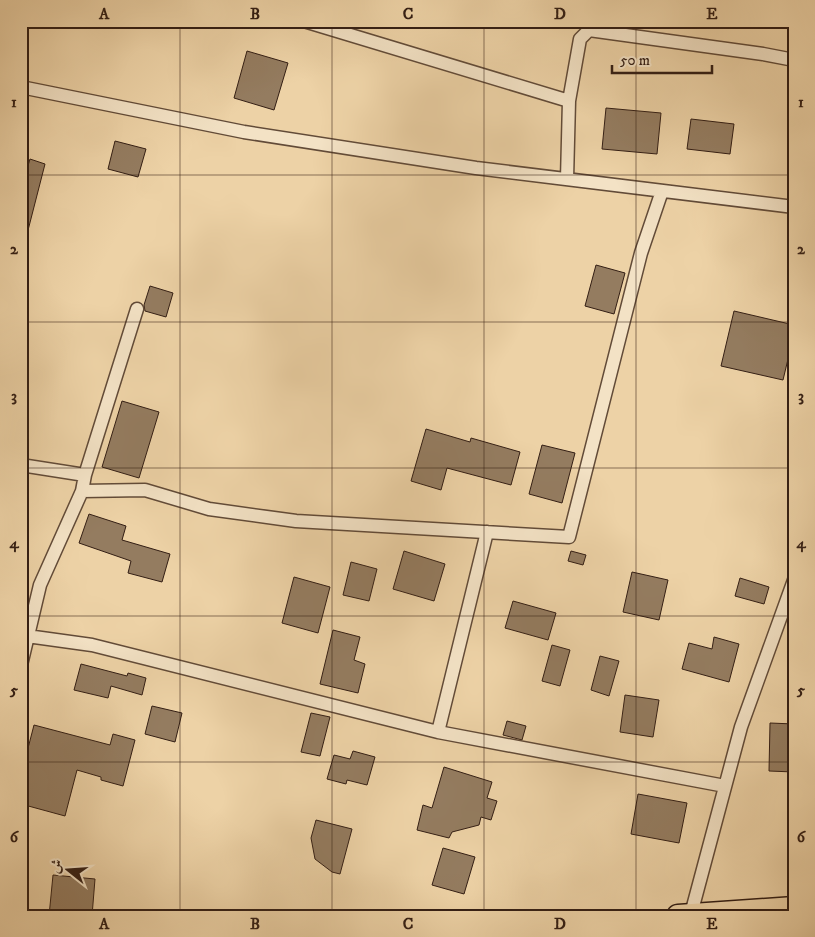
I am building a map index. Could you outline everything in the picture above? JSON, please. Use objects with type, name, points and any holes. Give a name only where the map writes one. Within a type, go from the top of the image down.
[{"type":"highway","points":[[684,915],[794,908]]},
{"type":"street","points":[[304,21],[569,101]]},
{"type":"street","points":[[567,179],[569,101],[580,39],[590,30],[794,60]]},
{"type":"street","points":[[21,87],[244,132],[476,168],[794,207]]},
{"type":"street","points":[[82,491],[145,490],[209,509],[296,520],[569,537],[640,253],[662,192]]},
{"type":"street","points":[[21,665],[40,586],[82,491],[137,309]]},
{"type":"street","points":[[21,465],[86,475]]},
{"type":"street","points":[[438,732],[487,532]]},
{"type":"street","points":[[684,915],[725,786],[741,727],[794,580]]},
{"type":"street","points":[[27,636],[92,645],[438,732],[725,786]]},
{"type":"building","points":[[247,51],[288,63],[274,110],[234,98]]},
{"type":"building","points":[[606,108],[661,113],[657,154],[602,149]]},
{"type":"building","points":[[691,119],[734,124],[730,154],[687,149]]},
{"type":"building","points":[[115,141],[146,149],[138,177],[108,169]]},
{"type":"building","points":[[30,159],[45,164],[25,242],[21,242],[21,189]]},
{"type":"building","points":[[596,265],[625,273],[614,314],[585,306]]},
{"type":"building","points":[[150,286],[173,293],[166,317],[145,311],[144,305]]},
{"type":"building","points":[[734,311],[794,325],[794,334],[783,380],[721,366]]},
{"type":"building","points":[[122,401],[159,412],[139,478],[102,467]]},
{"type":"building","points":[[426,429],[470,442],[471,438],[520,452],[511,485],[447,468],[441,490],[411,481]]},
{"type":"building","points":[[542,445],[575,453],[562,503],[529,494]]},
{"type":"building","points":[[89,514],[126,526],[122,540],[170,554],[162,582],[128,573],[131,561],[79,543]]},
{"type":"building","points":[[404,551],[445,564],[434,601],[393,589]]},
{"type":"building","points":[[571,551],[586,555],[583,565],[568,561]]},
{"type":"building","points":[[351,562],[377,569],[369,601],[343,595]]},
{"type":"building","points":[[632,572],[668,580],[659,620],[623,612]]},
{"type":"building","points":[[294,577],[330,587],[318,633],[282,623]]},
{"type":"building","points":[[740,578],[769,587],[764,604],[735,596]]},
{"type":"building","points":[[513,601],[556,613],[548,640],[505,628]]},
{"type":"building","points":[[333,630],[360,637],[354,660],[365,664],[358,693],[320,684]]},
{"type":"building","points":[[714,637],[739,644],[729,682],[682,669],[689,643],[712,649]]},
{"type":"building","points":[[552,645],[570,650],[560,686],[542,681]]},
{"type":"building","points":[[600,656],[619,661],[609,696],[591,690]]},
{"type":"building","points":[[81,664],[127,676],[128,673],[146,678],[142,695],[111,686],[108,698],[74,690]]},
{"type":"building","points":[[625,695],[659,700],[653,737],[620,732]]},
{"type":"building","points":[[152,706],[182,713],[175,742],[145,734]]},
{"type":"building","points":[[311,713],[330,717],[320,756],[301,752]]},
{"type":"building","points":[[507,721],[526,726],[522,740],[503,735]]},
{"type":"building","points":[[770,723],[794,724],[794,772],[769,771]]},
{"type":"building","points":[[34,725],[110,745],[113,734],[135,740],[123,786],[101,780],[101,777],[77,770],[65,816],[21,804],[21,778]]},
{"type":"building","points":[[353,751],[375,757],[367,785],[347,780],[346,784],[327,779],[334,755],[350,759]]},
{"type":"building","points":[[444,767],[492,782],[487,798],[497,801],[491,820],[481,817],[479,825],[452,832],[449,838],[417,830],[423,805],[432,808]]},
{"type":"building","points":[[638,794],[687,803],[679,843],[631,834]]},
{"type":"building","points":[[316,820],[352,829],[340,874],[332,872],[315,859],[311,838]]},
{"type":"building","points":[[443,848],[475,857],[464,894],[432,885]]},
{"type":"building","points":[[53,875],[95,879],[92,916],[49,916]]}]
